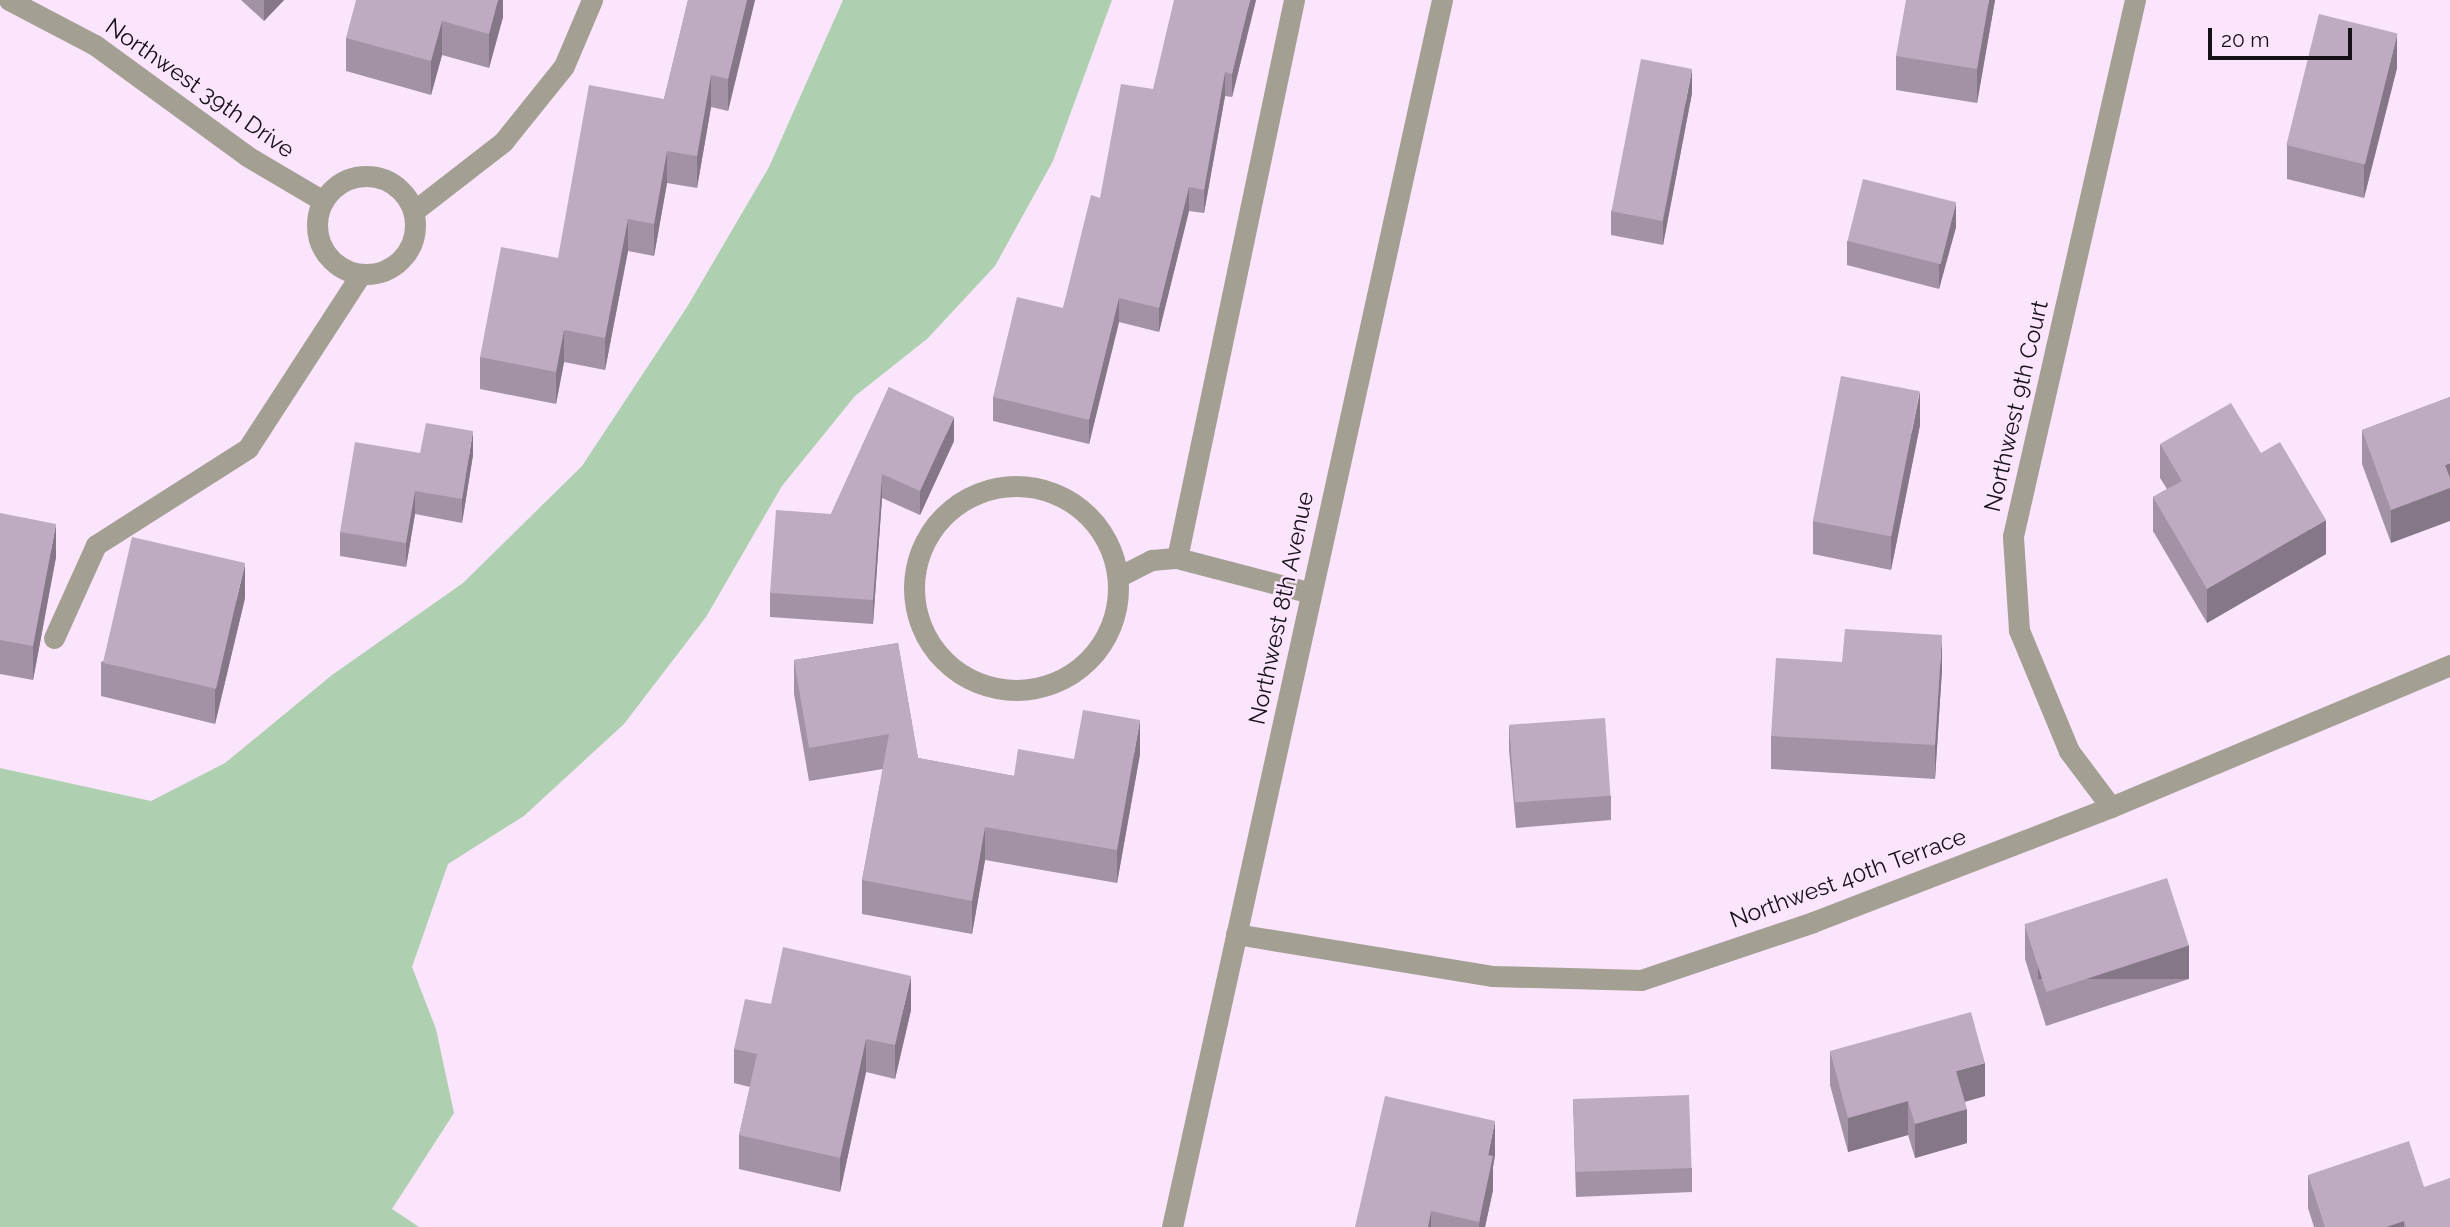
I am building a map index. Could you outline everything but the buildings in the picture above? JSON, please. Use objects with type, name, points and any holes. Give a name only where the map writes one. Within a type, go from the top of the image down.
[{"type":"street","name":"Northwest 39th Drive","points":[[9,0],[95,45],[247,156],[323,201]]},
{"type":"street","points":[[414,211],[503,142],[564,66],[592,0]]},
{"type":"street","points":[[1177,558],[1294,0]]},
{"type":"street","name":"Northwest 8th Avenue","points":[[1172,1227],[1442,0]]},
{"type":"street","name":"Northwest 9th Court","points":[[2111,807],[2069,751],[2019,629],[2013,536],[2136,0]]},
{"type":"street","points":[[372,176],[398,188],[405,194],[414,211],[415,230],[410,249],[388,268],[361,274],[343,269],[328,256],[319,239],[317,219],[323,201],[336,186],[352,177],[372,176]]},
{"type":"street","points":[[54,638],[96,545],[248,448],[361,274]]},
{"type":"street","points":[[1016,486],[1041,489],[1065,497],[1084,511],[1101,531],[1112,553],[1118,577],[1116,606],[1107,633],[1092,657],[1070,675],[1043,687],[1024,689],[987,686],[961,675],[939,656],[924,632],[915,605],[915,577],[920,552],[932,530],[948,511],[969,497],[992,488],[1016,486]]},
{"type":"street","points":[[1118,577],[1152,560],[1177,558],[1311,593]]},
{"type":"street","name":"Northwest 40th Terrace","points":[[1236,934],[1492,976],[1641,980],[1813,922],[2111,807],[2450,665]]},
{"type":"green space","points":[[843,0],[1112,0],[1053,161],[995,266],[927,339],[855,396],[782,486],[706,617],[624,724],[524,816],[448,864],[412,967],[436,1029],[454,1113],[392,1209],[419,1227],[0,1227],[0,768],[151,801],[225,763],[332,675],[463,583],[582,466],[687,307],[769,167]]}]
